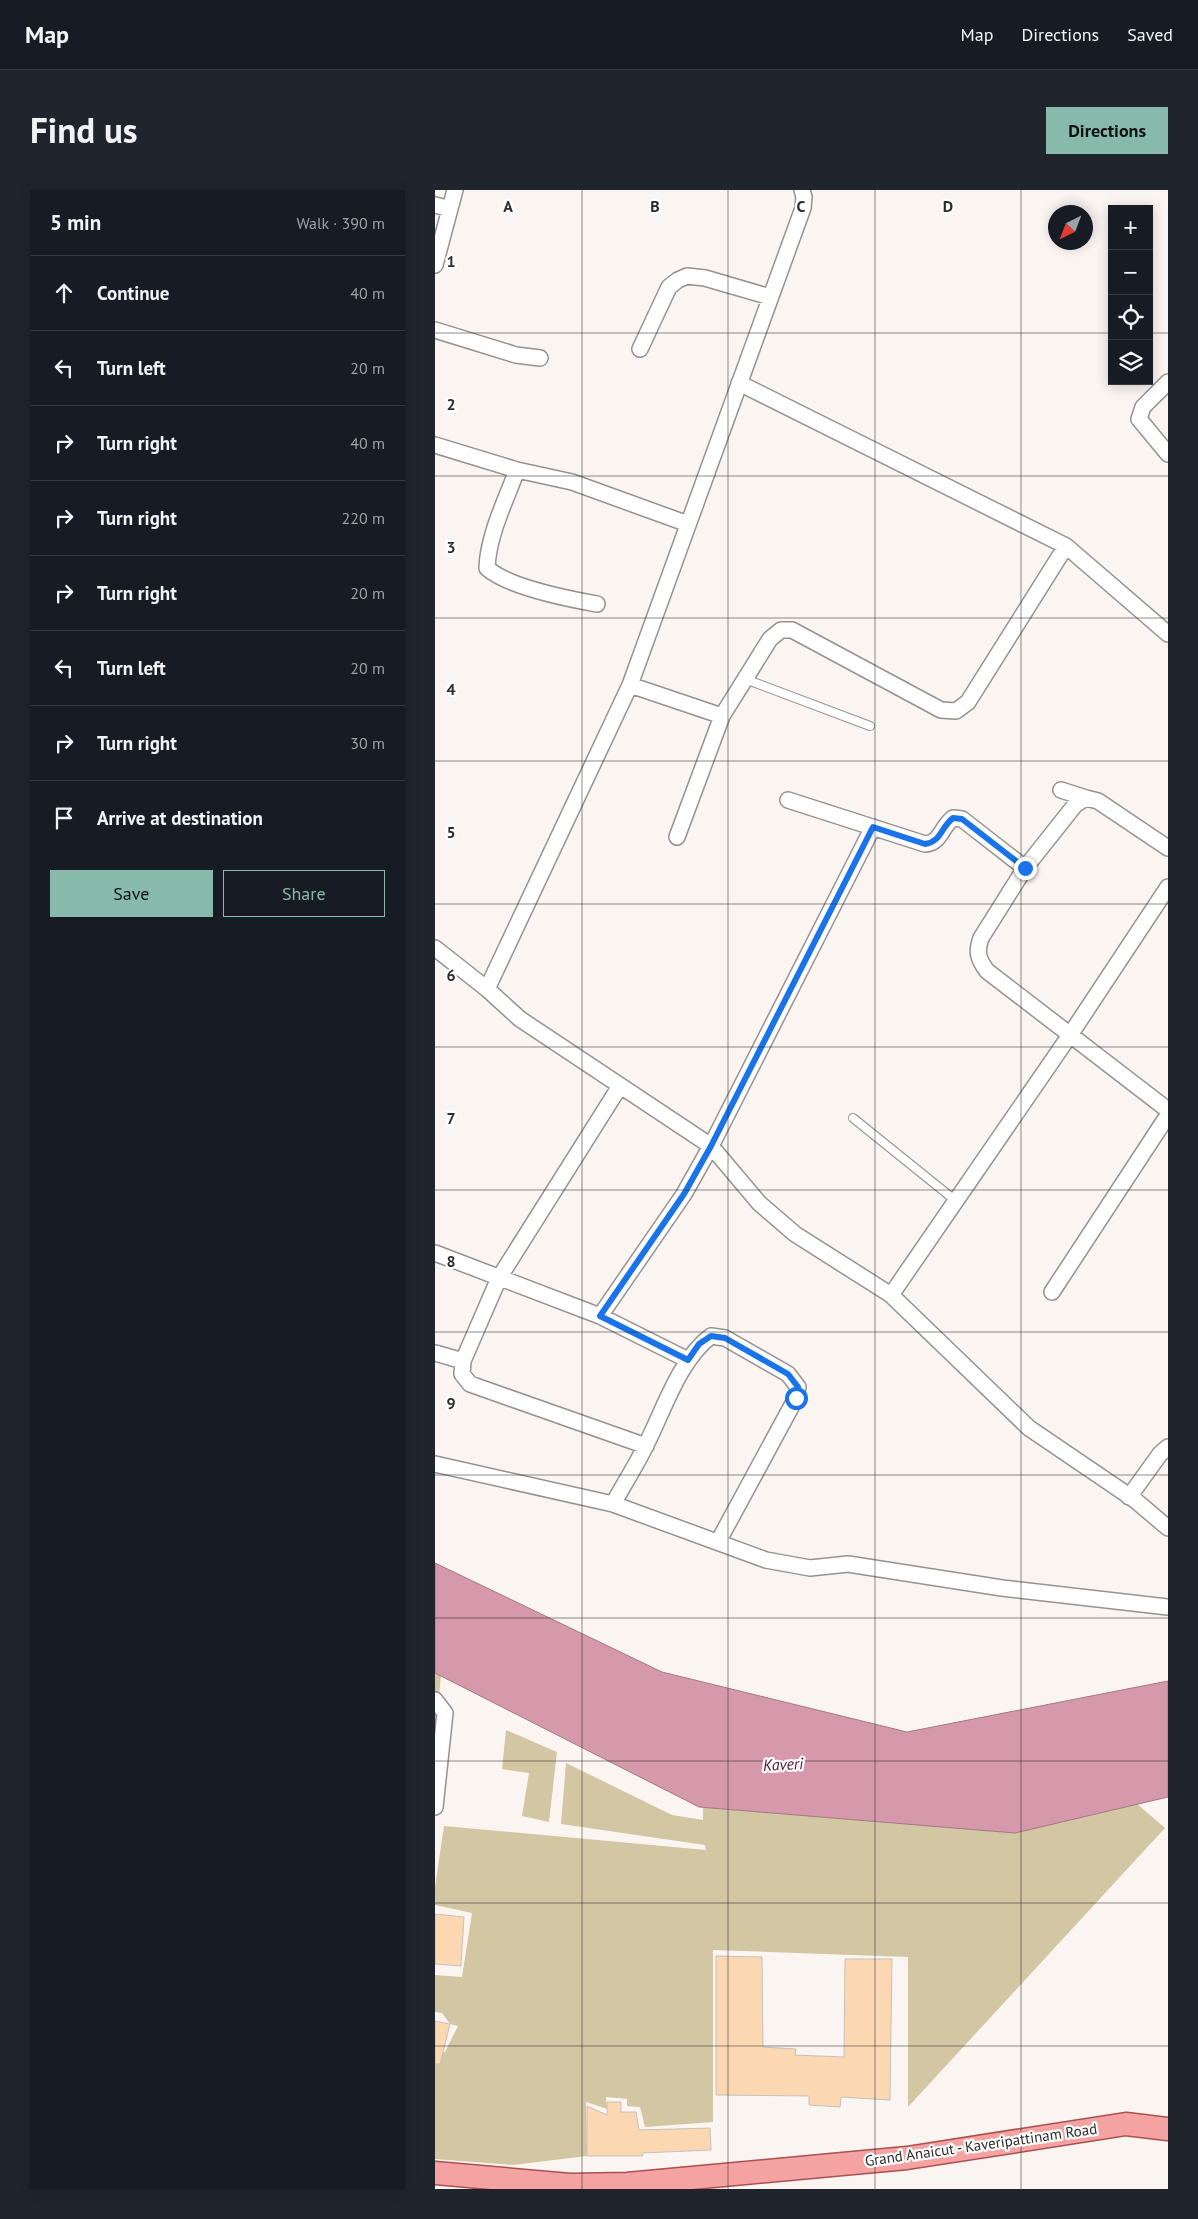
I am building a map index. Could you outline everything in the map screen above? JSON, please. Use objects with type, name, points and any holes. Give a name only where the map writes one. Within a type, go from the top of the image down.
[{"type":"main road","name":"Grand Anaicut - Kaveripattinam Road","points":[[435,2173],[491,2184],[627,2186],[907,2158],[1126,2124],[1168,2129]]},
{"type":"street","points":[[435,265],[455,190]]},
{"type":"street","points":[[487,989],[630,685],[803,208],[804,197],[802,190]]},
{"type":"street","points":[[435,205],[450,209]]},
{"type":"street","points":[[641,349],[669,287],[687,276],[705,278],[770,297]]},
{"type":"street","points":[[435,330],[515,355],[540,358]]},
{"type":"street","points":[[1168,382],[1146,402],[1139,419],[1168,454]]},
{"type":"street","points":[[739,383],[1066,546],[1168,634]]},
{"type":"street","points":[[435,445],[517,470],[572,482],[688,524]]},
{"type":"street","points":[[517,470],[487,558],[487,568],[503,579],[573,600],[597,604]]},
{"type":"street","points":[[677,837],[722,716],[769,639],[781,630],[792,630],[941,710],[957,711],[968,702],[1066,546]]},
{"type":"street","points":[[630,685],[722,716]]},
{"type":"street","points":[[1061,790],[1098,801],[1168,848]]},
{"type":"street","points":[[1085,798],[1075,805],[1025,868],[981,938],[977,950],[980,961],[987,971],[1168,1110]]},
{"type":"street","points":[[788,800],[925,844],[933,843],[938,839],[946,824],[953,818],[962,819],[1025,868]]},
{"type":"street","points":[[600,1316],[684,1194],[711,1146],[873,827]]},
{"type":"street","points":[[891,1295],[1070,1035],[1168,887]]},
{"type":"street","points":[[435,949],[487,989],[520,1019],[711,1146],[759,1203],[795,1234],[891,1295],[1029,1428],[1129,1497],[1168,1528]]},
{"type":"street","points":[[621,1086],[499,1278],[463,1361],[462,1374],[471,1384],[646,1446]]},
{"type":"street","points":[[1052,1292],[1168,1116]]},
{"type":"street","points":[[435,1253],[600,1316],[688,1360]]},
{"type":"street","points":[[613,1504],[646,1446],[688,1360],[699,1344],[711,1336],[725,1338],[788,1374],[798,1387],[796,1398],[718,1542]]},
{"type":"street","points":[[435,1353],[463,1361]]},
{"type":"street","points":[[1129,1497],[1160,1454],[1168,1447]]},
{"type":"street","points":[[435,1464],[613,1504],[765,1560],[810,1568],[848,1564],[1002,1588],[1168,1607]]},
{"type":"street","points":[[435,1700],[445,1713],[435,1807]]},
{"type":"lane","points":[[745,679],[870,726]]},
{"type":"lane","points":[[853,1118],[956,1201]]},
{"type":"shaded area","points":[[435,1673],[441,1676],[435,1733]]},
{"type":"shaded area","points":[[506,1730],[557,1752],[549,1822],[522,1816],[529,1773],[502,1769]]},
{"type":"shaded area","points":[[566,1763],[672,1815],[703,1820],[703,1807],[1015,1833],[1136,1803],[1165,1828],[908,2107],[908,1957],[713,1950],[713,2122],[645,2127],[640,2107],[627,2106],[627,2099],[606,2097],[607,2109],[586,2102],[587,2156],[513,2165],[435,2159],[435,2050],[445,2052],[458,2026],[450,2024],[442,2013],[435,2012],[435,1975],[462,1977],[472,1913],[435,1905],[435,1887],[444,1826],[706,1850],[705,1845],[561,1824]]},
{"type":"water","name":"Kaveri","points":[[435,1563],[662,1672],[907,1732],[1168,1681],[1168,1797],[1015,1833],[699,1807],[435,1673]]},
{"type":"building","points":[[435,1914],[464,1917],[461,1966],[435,1964]]},
{"type":"building","points":[[716,1956],[762,1957],[763,2047],[796,2049],[795,2055],[844,2057],[845,1959],[892,1959],[890,2100],[841,2097],[840,2107],[809,2105],[809,2096],[716,2095]]},
{"type":"building","points":[[435,2021],[450,2024],[440,2064],[435,2064]]},
{"type":"building","points":[[607,2102],[621,2102],[621,2112],[636,2112],[639,2130],[710,2128],[711,2150],[642,2153],[643,2156],[587,2156],[587,2106],[607,2115]]},
{"type":"route","points":[[796,1398],[798,1387],[788,1374],[725,1338],[711,1336],[699,1344],[688,1360],[600,1316],[684,1194],[711,1146],[873,827],[925,844],[933,843],[938,839],[946,824],[953,818],[962,819],[1025,868]]}]
